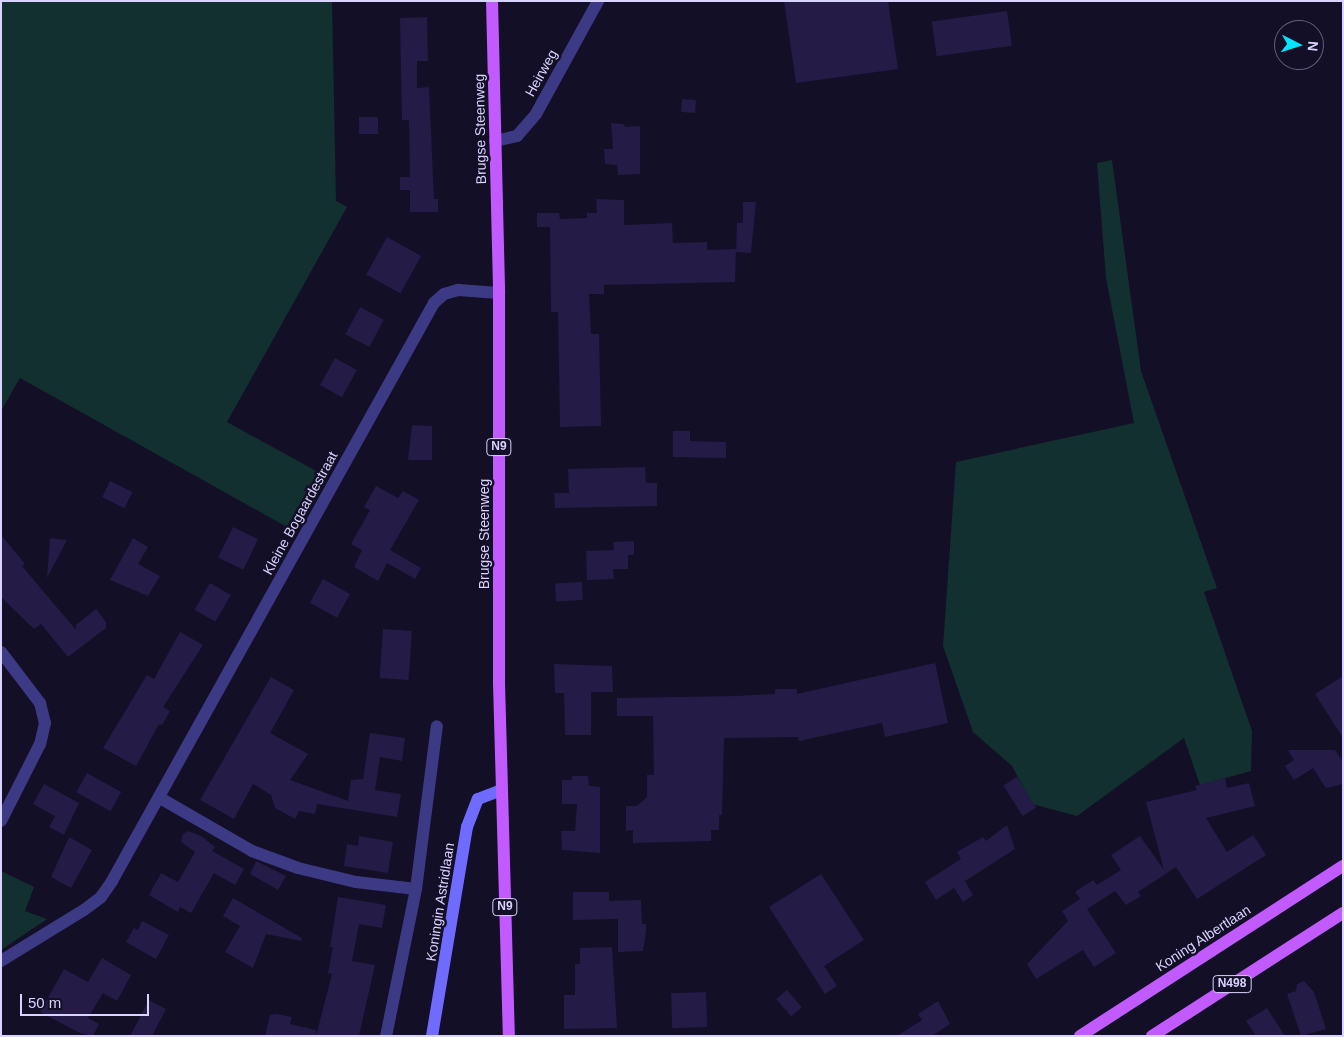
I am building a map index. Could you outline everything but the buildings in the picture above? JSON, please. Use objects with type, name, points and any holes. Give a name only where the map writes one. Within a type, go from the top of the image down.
[{"type":"main road","name":"Brugse Steenweg","points":[[492,1],[499,293],[501,790],[509,1036]]},
{"type":"main road","name":"Koningin Astridlaan","points":[[432,1036],[467,827],[478,799],[501,790]]},
{"type":"main road","name":"Koning Albertlaan","points":[[1080,1036],[1343,866]]},
{"type":"main road","name":"N498","points":[[1152,1036],[1343,913]]},
{"type":"street","name":"Heirweg","points":[[495,141],[518,136],[536,114],[598,1]]},
{"type":"street","name":"Kleine Bogaardestraat","points":[[1,961],[101,897],[160,798],[434,303],[444,294],[458,290],[499,293]]},
{"type":"street","points":[[1,652],[40,703],[45,723],[40,744],[1,821]]},
{"type":"street","points":[[386,1036],[416,889],[437,726]]},
{"type":"street","points":[[160,798],[252,851],[298,868],[356,882],[416,889]]},
{"type":"green space","points":[[1,1],[332,1],[336,201],[347,207],[227,422],[318,472],[287,527],[20,378],[1,411]]},
{"type":"green space","points":[[1112,160],[1141,371],[1217,588],[1204,592],[1252,731],[1251,771],[1200,785],[1184,738],[1077,816],[1032,804],[1012,766],[973,732],[943,646],[956,462],[1134,423],[1106,278],[1097,163]]},
{"type":"green space","points":[[1,871],[34,887],[25,911],[47,919],[1,950]]}]
